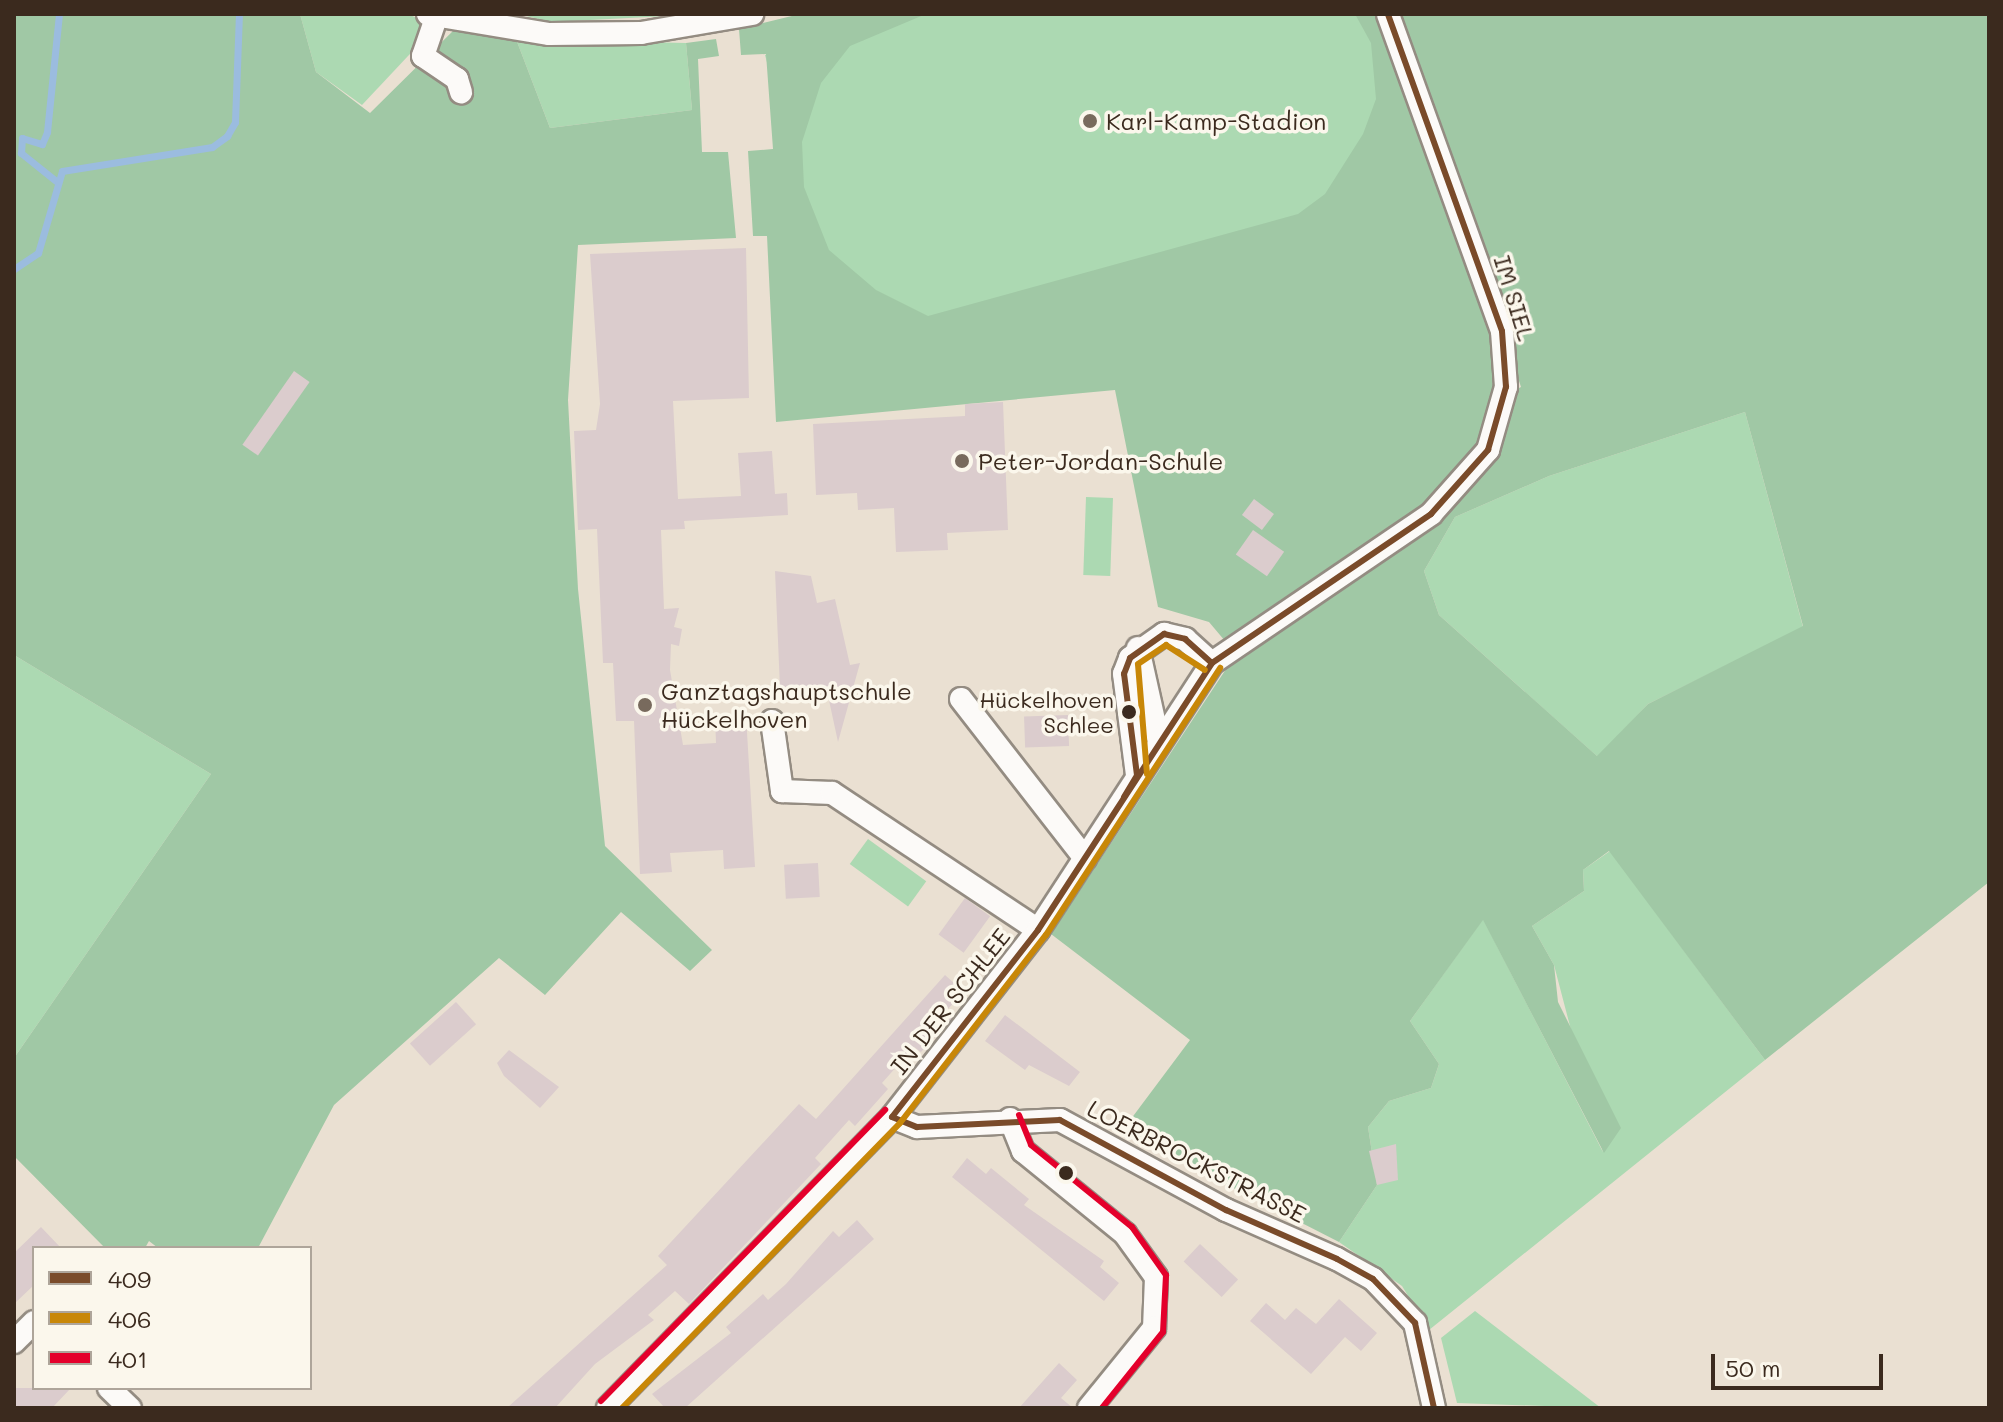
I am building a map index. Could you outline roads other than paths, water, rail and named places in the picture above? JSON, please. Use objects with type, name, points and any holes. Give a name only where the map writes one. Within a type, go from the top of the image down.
[{"type":"street","points":[[461,92],[457,79],[423,56],[432,16],[549,34],[641,33],[752,14]]},
{"type":"street","name":"IM SIEL","points":[[1212,663],[1431,514],[1469,479],[1488,450],[1506,387],[1502,331],[1388,14]]},
{"type":"street","points":[[1137,775],[1124,674],[1138,648],[1164,634],[1185,639],[1212,663]]},
{"type":"street","points":[[1138,648],[1159,743]]},
{"type":"street","name":"IN DER SCHLEE","points":[[608,1408],[892,1117],[1038,930],[1212,663]]},
{"type":"street","points":[[961,699],[1085,858]]},
{"type":"street","points":[[772,721],[782,791],[832,793],[1038,930]]},
{"type":"street","name":"LOERBROCKSTRASSE","points":[[892,1117],[917,1127],[1010,1119],[1060,1120],[1094,1134],[1226,1210],[1373,1279],[1415,1323],[1440,1406]]},
{"type":"street","points":[[1010,1119],[1023,1151],[1125,1234],[1156,1277],[1154,1328],[1089,1408]]},
{"type":"street","points":[[14,1342],[32,1324]]},
{"type":"street","points":[[111,1390],[130,1408]]},
{"type":"waterway","points":[[56,181],[21,153],[22,138],[42,144],[47,132],[59,14]]},
{"type":"waterway","points":[[14,269],[38,253],[62,171],[212,147],[227,136],[235,122],[239,14]]},
{"type":"place","name":"Karl-Kamp-Stadion","points":[[1090,121]]},
{"type":"place","name":"Peter-Jordan-Schule","points":[[962,461]]},
{"type":"place","name":"Ganztagshauptschule Hückelhoven","points":[[645,705]]},
{"type":"place","name":"Hückelhoven Schlee","points":[[1129,712]]}]
